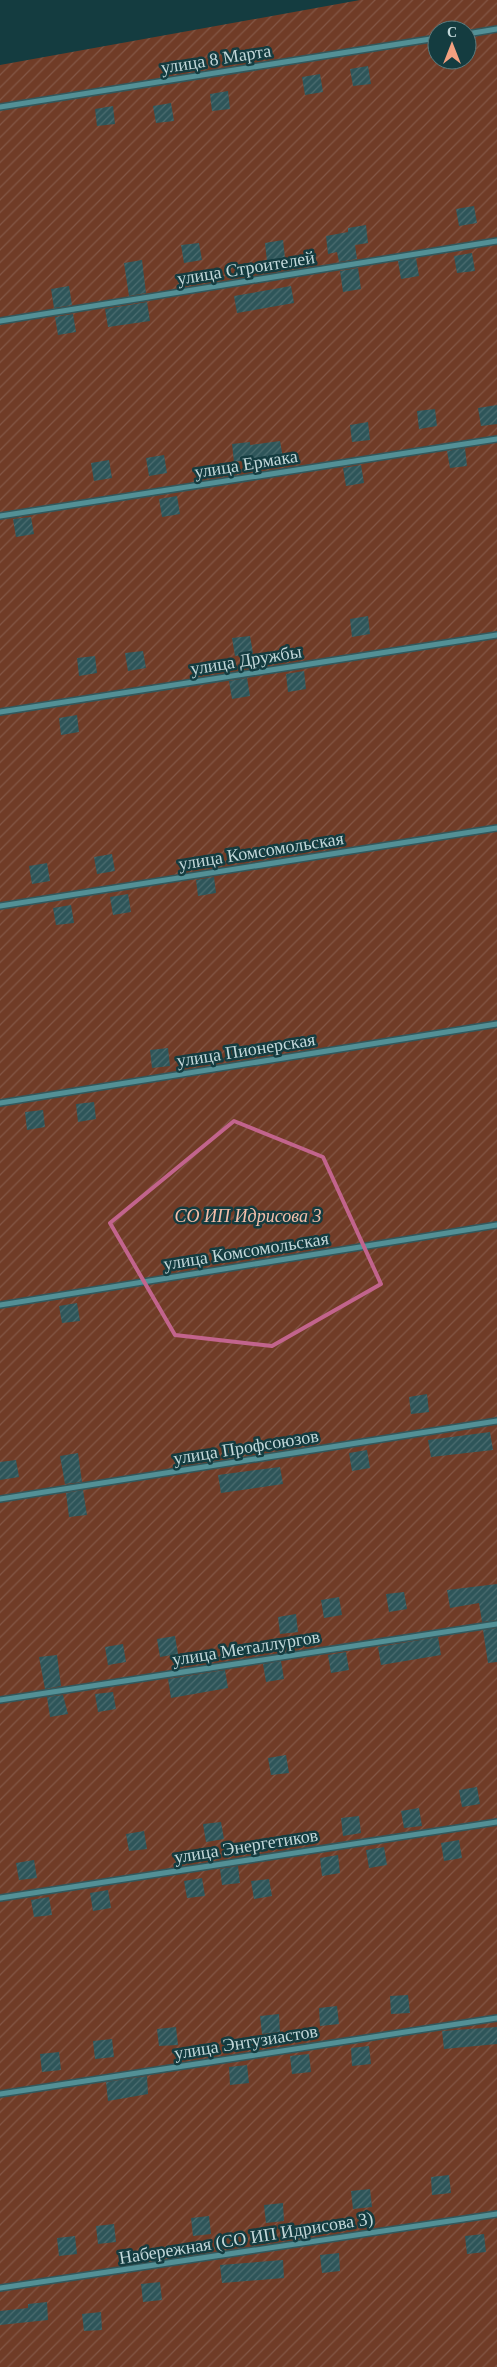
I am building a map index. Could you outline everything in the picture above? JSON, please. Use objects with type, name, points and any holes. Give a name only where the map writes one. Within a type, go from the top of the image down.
[{"type":"street","points":[[477,32],[497,29]]},
{"type":"street","name":"улица 8 Марта","points":[[0,107],[427,40]]},
{"type":"street","name":"улица Строителей","points":[[0,321],[497,242]]},
{"type":"street","name":"улица Ермака","points":[[0,516],[497,439]]},
{"type":"street","name":"улица Дружбы","points":[[0,712],[497,635]]},
{"type":"street","name":"улица Комсомольская","points":[[0,906],[497,828]]},
{"type":"street","name":"улица Пионерская","points":[[0,1103],[497,1024]]},
{"type":"street","name":"улица Комсомольская","points":[[0,1305],[497,1225]]},
{"type":"street","name":"улица Профсоюзов","points":[[0,1499],[497,1421]]},
{"type":"street","name":"улица Металлургов","points":[[0,1700],[497,1624]]},
{"type":"street","name":"улица Энергетиков","points":[[0,1898],[497,1822]]},
{"type":"street","name":"улица Энтузиастов","points":[[0,2094],[497,2018]]},
{"type":"street","name":"Набережная (СО ИП Идрисова 3)","points":[[0,2288],[497,2214]]},
{"type":"highlighted area","points":[[234,1121],[323,1157],[381,1284],[272,1346],[175,1335],[110,1223]]},
{"type":"green space","name":"СО ИП Идрисова 3","points":[[360,0],[497,0],[497,2367],[0,2367],[0,65]]},
{"type":"building","points":[[368,66],[371,84],[353,86],[350,69]]},
{"type":"building","points":[[320,74],[323,92],[305,95],[302,77]]},
{"type":"building","points":[[228,91],[230,109],[212,111],[210,94]]},
{"type":"building","points":[[171,103],[174,121],[156,123],[153,106]]},
{"type":"building","points":[[113,106],[115,124],[97,126],[95,109]]},
{"type":"building","points":[[474,206],[477,223],[459,226],[456,209]]},
{"type":"building","points":[[366,225],[368,243],[355,245],[357,259],[339,262],[337,252],[328,254],[326,236],[348,232],[348,228]]},
{"type":"building","points":[[283,240],[285,258],[267,261],[265,243]]},
{"type":"building","points":[[199,243],[202,260],[184,263],[181,245]]},
{"type":"building","points":[[472,253],[475,271],[457,273],[454,256]]},
{"type":"building","points":[[416,258],[419,276],[401,279],[398,261]]},
{"type":"building","points":[[142,260],[146,293],[129,296],[124,263]]},
{"type":"building","points":[[358,268],[361,289],[343,292],[340,271]]},
{"type":"building","points":[[69,286],[72,305],[54,308],[51,289]]},
{"type":"building","points":[[291,286],[294,303],[237,313],[234,296]]},
{"type":"building","points":[[147,302],[150,321],[108,327],[105,309]]},
{"type":"building","points":[[73,314],[76,332],[58,335],[55,317]]},
{"type":"building","points":[[497,405],[497,424],[481,426],[478,408]]},
{"type":"building","points":[[435,409],[437,426],[419,429],[417,411]]},
{"type":"building","points":[[368,422],[370,440],[352,442],[350,425]]},
{"type":"building","points":[[280,441],[283,458],[265,461],[264,457],[234,462],[232,444],[250,442],[250,445]]},
{"type":"building","points":[[465,448],[467,466],[450,468],[447,451]]},
{"type":"building","points":[[164,455],[167,473],[149,476],[146,458]]},
{"type":"building","points":[[109,460],[112,478],[94,481],[91,463]]},
{"type":"building","points":[[361,465],[364,483],[346,486],[343,468]]},
{"type":"building","points":[[177,496],[180,514],[162,517],[159,499]]},
{"type":"building","points":[[31,517],[34,534],[16,537],[13,519]]},
{"type":"building","points":[[368,616],[370,634],[352,637],[350,619]]},
{"type":"building","points":[[250,636],[253,653],[235,656],[232,638]]},
{"type":"building","points":[[143,651],[146,668],[128,671],[125,653]]},
{"type":"building","points":[[95,656],[97,673],[79,676],[77,658]]},
{"type":"building","points":[[304,671],[306,689],[288,692],[286,674]]},
{"type":"building","points":[[247,678],[250,696],[232,699],[229,681]]},
{"type":"building","points":[[77,715],[79,732],[61,735],[59,718]]},
{"type":"building","points":[[112,854],[115,871],[97,874],[94,857]]},
{"type":"building","points":[[47,863],[50,881],[32,884],[29,866]]},
{"type":"building","points":[[214,877],[216,893],[198,896],[196,880]]},
{"type":"building","points":[[128,894],[131,912],[113,915],[110,897]]},
{"type":"building","points":[[71,905],[74,923],[56,925],[53,908]]},
{"type":"building","points":[[168,1048],[170,1066],[152,1068],[150,1050]]},
{"type":"building","points":[[94,1102],[96,1119],[78,1122],[76,1104]]},
{"type":"building","points":[[43,1110],[45,1127],[27,1130],[25,1112]]},
{"type":"building","points":[[77,1303],[80,1321],[62,1323],[59,1306]]},
{"type":"building","points":[[427,1394],[429,1412],[411,1414],[409,1397]]},
{"type":"building","points":[[490,1432],[493,1450],[431,1457],[428,1440]]},
{"type":"building","points":[[367,1450],[370,1468],[352,1471],[349,1453]]},
{"type":"building","points":[[78,1453],[82,1482],[65,1484],[60,1456]]},
{"type":"building","points":[[16,1460],[19,1477],[0,1480],[0,1462]]},
{"type":"building","points":[[280,1467],[283,1484],[221,1493],[218,1475]]},
{"type":"building","points":[[83,1490],[87,1515],[69,1517],[66,1493]]},
{"type":"building","points":[[497,1584],[497,1620],[482,1622],[479,1603],[450,1608],[447,1590]]},
{"type":"building","points":[[404,1592],[407,1609],[389,1612],[386,1594]]},
{"type":"building","points":[[339,1597],[342,1615],[324,1618],[321,1600]]},
{"type":"building","points":[[296,1614],[298,1632],[280,1634],[278,1617]]},
{"type":"building","points":[[497,1628],[497,1662],[488,1663],[483,1630]]},
{"type":"building","points":[[175,1636],[178,1654],[160,1657],[157,1639]]},
{"type":"building","points":[[438,1637],[441,1655],[381,1665],[378,1647]]},
{"type":"building","points":[[123,1644],[126,1662],[108,1665],[105,1647]]},
{"type":"building","points":[[346,1652],[349,1670],[331,1673],[328,1655]]},
{"type":"building","points":[[57,1655],[61,1686],[45,1689],[39,1657]]},
{"type":"building","points":[[281,1661],[284,1679],[266,1682],[263,1664]]},
{"type":"building","points":[[225,1670],[228,1688],[171,1698],[168,1679]]},
{"type":"building","points":[[113,1692],[116,1709],[98,1712],[95,1694]]},
{"type":"building","points":[[63,1695],[68,1714],[50,1717],[47,1697]]},
{"type":"building","points":[[286,1755],[289,1773],[271,1775],[268,1758]]},
{"type":"building","points":[[477,1787],[480,1804],[462,1807],[459,1790]]},
{"type":"building","points":[[419,1808],[422,1826],[404,1828],[401,1811]]},
{"type":"building","points":[[359,1816],[361,1833],[343,1836],[341,1818]]},
{"type":"building","points":[[221,1822],[224,1839],[206,1842],[203,1824]]},
{"type":"building","points":[[144,1831],[147,1849],[129,1851],[126,1834]]},
{"type":"building","points":[[459,1840],[462,1858],[444,1861],[441,1843]]},
{"type":"building","points":[[384,1847],[387,1865],[369,1868],[366,1850]]},
{"type":"building","points":[[338,1855],[340,1873],[322,1876],[320,1858]]},
{"type":"building","points":[[34,1860],[37,1878],[19,1880],[16,1863]]},
{"type":"building","points":[[238,1866],[240,1883],[222,1885],[220,1869]]},
{"type":"building","points":[[202,1878],[205,1896],[187,1898],[184,1881]]},
{"type":"building","points":[[269,1879],[272,1896],[254,1899],[251,1881]]},
{"type":"building","points":[[108,1890],[111,1908],[93,1911],[90,1893]]},
{"type":"building","points":[[49,1897],[52,1915],[34,1917],[31,1900]]},
{"type":"building","points":[[408,1995],[410,2013],[391,2014],[390,1996]]},
{"type":"building","points":[[337,2006],[339,2024],[320,2026],[319,2008]]},
{"type":"building","points":[[279,2014],[280,2032],[262,2034],[260,2016]]},
{"type":"building","points":[[176,2027],[178,2045],[159,2046],[157,2029]]},
{"type":"building","points":[[497,2027],[497,2044],[444,2049],[442,2031]]},
{"type":"building","points":[[112,2039],[114,2057],[95,2059],[93,2041]]},
{"type":"building","points":[[369,2046],[371,2064],[352,2066],[351,2048]]},
{"type":"building","points":[[59,2052],[61,2070],[42,2072],[40,2054]]},
{"type":"building","points":[[309,2054],[311,2072],[292,2074],[290,2056]]},
{"type":"building","points":[[247,2065],[249,2083],[230,2085],[229,2067]]},
{"type":"building","points":[[147,2076],[148,2094],[108,2101],[106,2082]]},
{"type":"building","points":[[449,2175],[451,2193],[432,2195],[431,2177]]},
{"type":"building","points":[[370,2189],[372,2207],[353,2209],[351,2191]]},
{"type":"building","points":[[283,2203],[284,2221],[266,2223],[264,2205]]},
{"type":"building","points":[[209,2216],[211,2234],[193,2236],[191,2218]]},
{"type":"building","points":[[114,2224],[116,2242],[98,2244],[96,2226]]},
{"type":"building","points":[[484,2234],[486,2252],[467,2254],[465,2236]]},
{"type":"building","points":[[75,2236],[77,2254],[59,2256],[57,2238]]},
{"type":"building","points":[[339,2253],[340,2271],[322,2273],[320,2255]]},
{"type":"building","points":[[283,2260],[284,2278],[222,2283],[220,2265]]},
{"type":"building","points":[[160,2282],[162,2300],[143,2302],[141,2284]]},
{"type":"building","points":[[47,2302],[48,2320],[0,2325],[0,2311],[28,2308],[28,2304]]},
{"type":"building","points":[[101,2312],[102,2330],[84,2331],[82,2314]]}]
